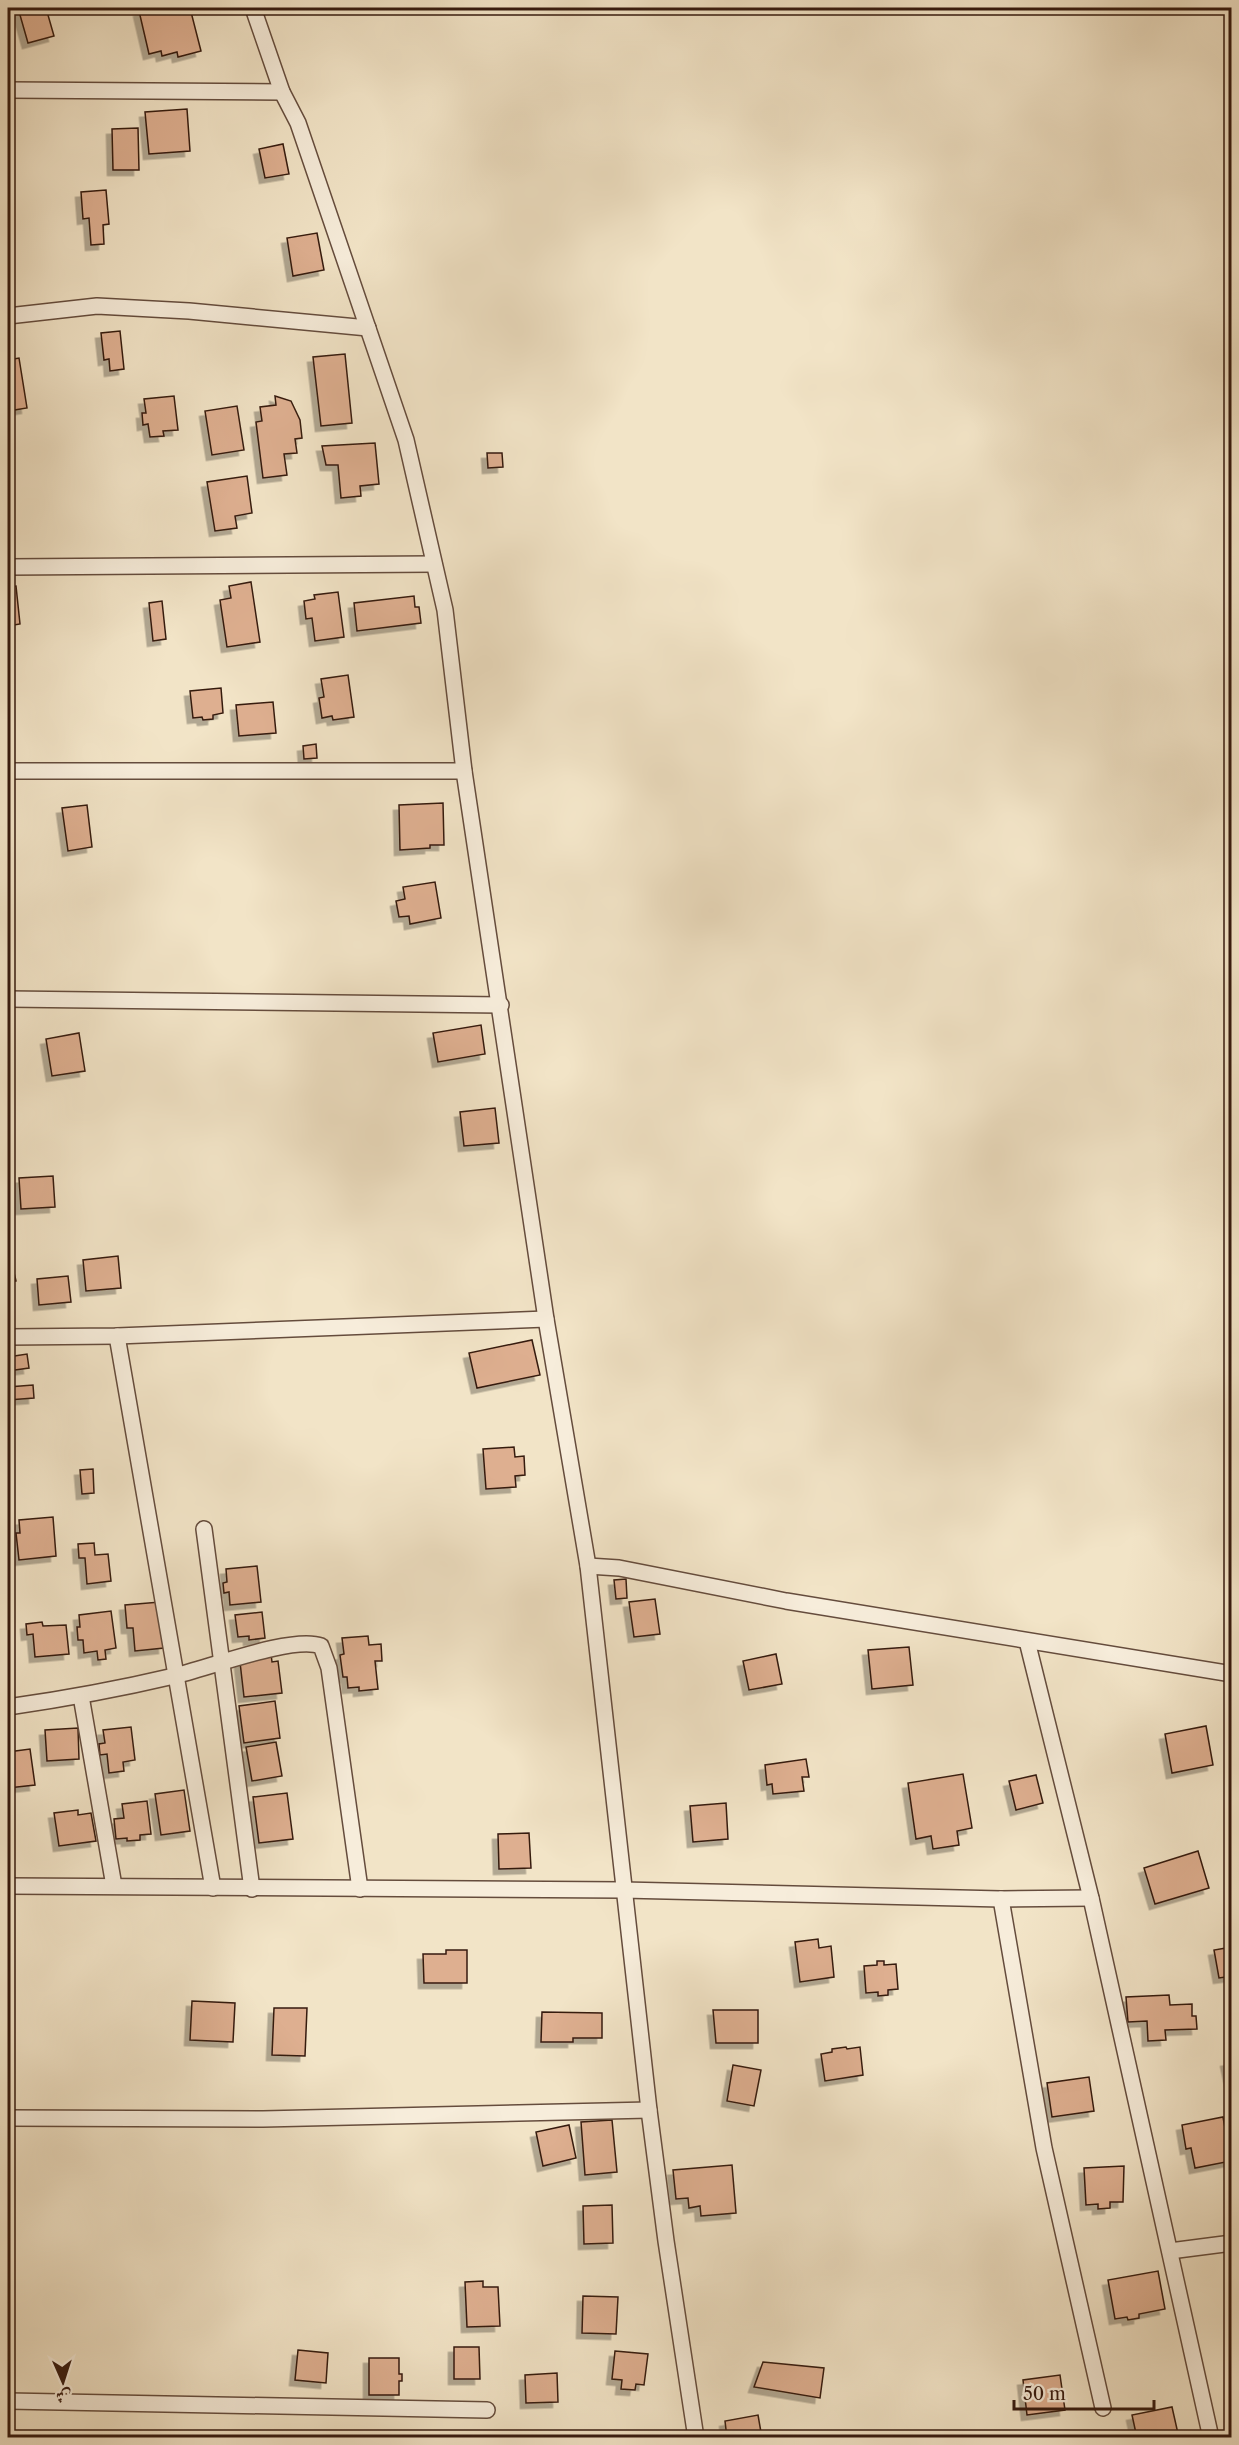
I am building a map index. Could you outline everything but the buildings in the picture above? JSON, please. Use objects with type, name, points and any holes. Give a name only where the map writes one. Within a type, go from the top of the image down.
[{"type":"street","points":[[253,8],[282,92],[298,123],[406,440],[445,610],[464,771],[501,1005],[546,1319],[588,1566],[649,2110],[696,2438]]},
{"type":"street","points":[[8,90],[282,92]]},
{"type":"street","points":[[8,316],[97,306],[189,310],[368,328]]},
{"type":"street","points":[[8,567],[434,564]]},
{"type":"street","points":[[8,771],[464,771]]},
{"type":"street","points":[[8,999],[501,1005]]},
{"type":"street","points":[[8,1337],[117,1336],[546,1319]]},
{"type":"street","points":[[117,1336],[178,1676],[213,1888]]},
{"type":"street","points":[[204,1528],[252,1889]]},
{"type":"street","points":[[588,1566],[619,1568],[786,1600],[1232,1674]]},
{"type":"street","points":[[1027,1641],[1091,1898],[1211,2438]]},
{"type":"street","points":[[8,1707],[81,1696],[178,1676],[221,1662],[302,1644],[315,1644],[324,1651],[329,1668],[360,1889]]},
{"type":"street","points":[[81,1696],[114,1886]]},
{"type":"street","points":[[8,1886],[623,1890],[1001,1899],[1091,1898]]},
{"type":"street","points":[[1001,1899],[1044,2148],[1103,2408]]},
{"type":"street","points":[[8,2118],[263,2119],[649,2110]]},
{"type":"street","points":[[1170,2251],[1232,2243]]},
{"type":"street","points":[[8,2401],[487,2410]]}]
